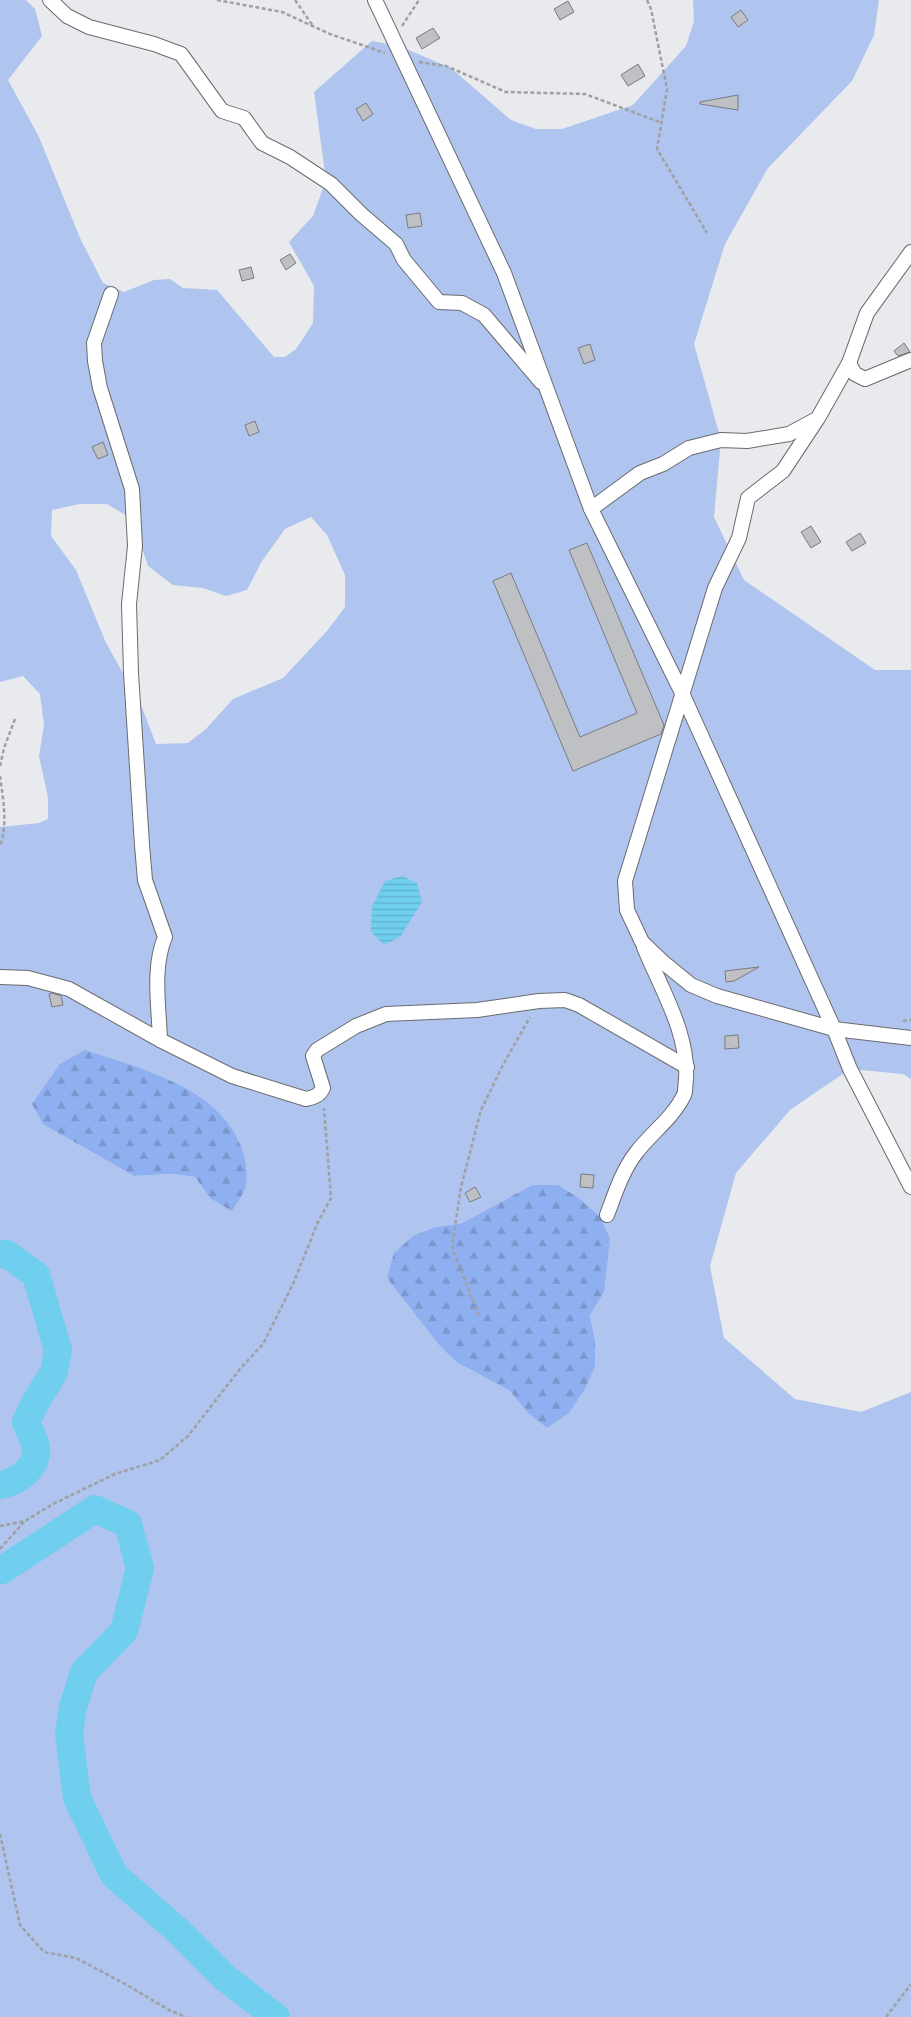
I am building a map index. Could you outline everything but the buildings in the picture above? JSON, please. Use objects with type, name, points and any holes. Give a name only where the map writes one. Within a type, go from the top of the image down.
[{"type":"street","points":[[50,0],[67,16],[89,27],[154,44],[181,54],[222,111],[244,118],[262,143],[290,157],[331,184],[361,214],[396,244],[404,260],[439,302],[462,303],[484,315],[546,388]]},
{"type":"street","points":[[375,0],[504,273],[591,509],[682,693],[834,1029],[850,1069],[910,1182]]},
{"type":"street","points":[[607,1215],[618,1183],[635,1153],[669,1117],[685,1093],[687,1067],[682,1041],[672,1008],[627,910],[625,881],[682,693],[716,588],[740,538],[748,498],[783,471],[818,418],[849,364],[867,313],[911,252]]},
{"type":"street","points":[[111,294],[94,343],[95,361],[100,388],[132,489],[135,546],[129,604],[131,673],[145,880],[164,937],[160,948],[158,964],[160,1040]]},
{"type":"street","points":[[849,364],[856,374],[865,379],[911,360]]},
{"type":"street","points":[[591,509],[640,473],[663,464],[689,448],[721,440],[747,441],[789,434],[818,418]]},
{"type":"street","points":[[642,942],[664,964],[691,985],[717,996],[834,1029],[911,1038]]},
{"type":"street","points":[[0,977],[28,978],[69,989],[160,1040],[232,1076],[271,1090],[306,1099],[315,1097],[322,1088],[313,1056],[317,1050],[356,1026],[386,1014],[477,1010],[539,1001],[565,1000],[579,1005],[687,1067]]},
{"type":"path","points":[[217,0],[282,12],[313,26],[403,60],[446,66],[506,92],[586,94],[662,123]]},
{"type":"path","points":[[295,0],[313,26]]},
{"type":"path","points":[[393,40],[419,0]]},
{"type":"path","points":[[647,0],[651,9],[667,89],[657,149],[707,233]]},
{"type":"path","points":[[0,766],[4,748],[15,719]]},
{"type":"path","points":[[0,776],[4,806],[4,835],[0,846]]},
{"type":"path","points":[[479,1316],[452,1247],[461,1187],[481,1110],[503,1065],[539,1001]]},
{"type":"path","points":[[0,1549],[25,1521],[53,1504],[115,1474],[160,1460],[188,1436],[240,1369],[263,1344],[293,1284],[318,1222],[330,1198],[322,1088]]},
{"type":"path","points":[[0,1526],[25,1521]]},
{"type":"path","points":[[0,1834],[20,1925],[44,1952],[76,1958],[127,1984],[169,2010],[186,2017]]},
{"type":"path","points":[[886,2017],[911,1984]]},
{"type":"shaded area","points":[[0,0],[26,0],[35,9],[42,36],[8,80],[39,137],[80,238],[103,283],[124,292],[154,280],[170,279],[183,288],[217,290],[274,357],[285,357],[296,349],[313,323],[314,286],[289,242],[313,216],[326,180],[314,92],[372,41],[399,46],[451,68],[511,120],[536,129],[562,129],[633,105],[686,46],[694,21],[693,0],[879,0],[874,35],[852,81],[768,168],[725,244],[694,344],[721,440],[714,517],[744,580],[875,670],[911,670],[911,1079],[903,1074],[850,1069],[790,1110],[736,1173],[710,1266],[724,1338],[795,1399],[861,1412],[911,1392],[911,2017],[0,2017],[0,827],[39,823],[48,819],[48,797],[39,756],[44,725],[40,694],[23,676],[0,682]],"holes":[[[80,504],[107,504],[132,519],[148,566],[173,585],[203,588],[226,596],[247,590],[262,561],[285,529],[311,517],[327,535],[345,575],[345,607],[327,631],[283,678],[233,699],[206,729],[188,743],[156,744],[141,705],[106,643],[76,570],[51,536],[52,510]],[[44,1125],[245,1189],[210,1198],[195,1177],[171,1174],[134,1176]],[[532,1185],[604,1292],[590,1314],[595,1340],[527,1412],[510,1391],[458,1363],[436,1227],[462,1223]]]},
{"type":"shaded area","points":[[402,876],[417,883],[422,902],[400,937],[384,945],[371,932],[372,906],[385,881]]},
{"type":"green space","points":[[85,1050],[153,1073],[176,1083],[197,1095],[216,1110],[231,1128],[242,1149],[246,1165],[246,1186],[232,1211],[210,1198],[195,1177],[171,1174],[134,1176],[44,1125],[32,1104],[60,1064]]},
{"type":"green space","points":[[532,1185],[558,1185],[580,1199],[600,1217],[610,1239],[604,1292],[590,1315],[595,1340],[595,1366],[585,1389],[569,1413],[547,1428],[527,1412],[510,1391],[458,1363],[440,1346],[387,1278],[394,1253],[413,1236],[436,1227],[462,1223]]},
{"type":"waterway","points":[[0,1254],[7,1254],[36,1275],[58,1350],[54,1372],[36,1401],[26,1422],[35,1445],[35,1459],[23,1475],[12,1482],[0,1485]]},
{"type":"waterway","points":[[0,1569],[2,1570],[95,1509],[128,1524],[140,1568],[124,1631],[84,1672],[73,1707],[69,1734],[77,1798],[114,1875],[176,1929],[224,1977],[276,2017]]}]
